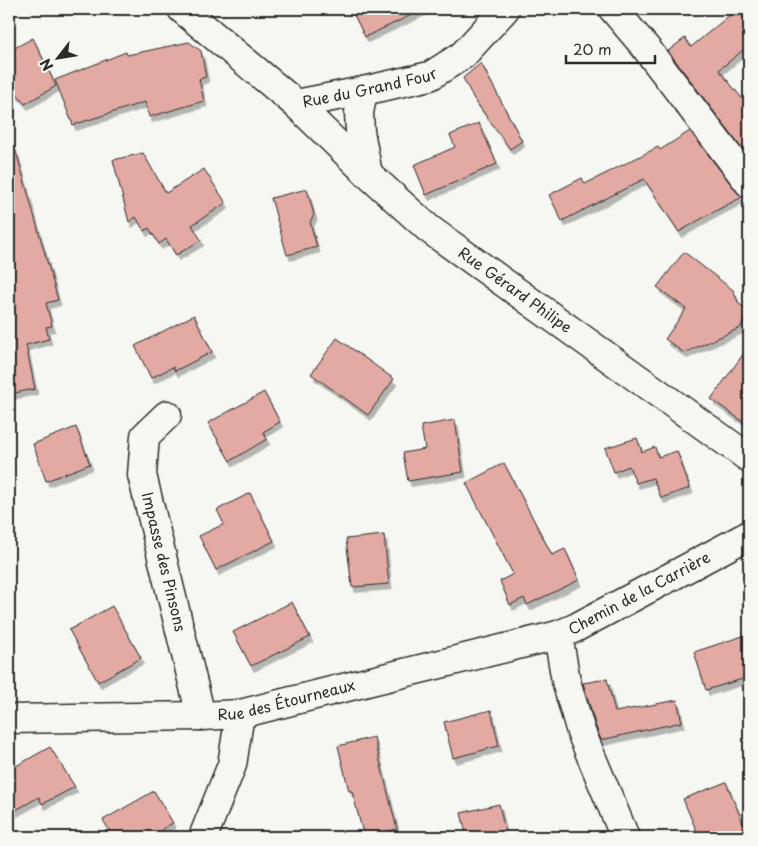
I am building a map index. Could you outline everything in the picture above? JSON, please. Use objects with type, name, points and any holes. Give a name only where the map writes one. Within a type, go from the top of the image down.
[{"type":"street","name":"Rue du Grand Four","points":[[182,9],[296,104],[430,76],[463,55],[504,9]]},
{"type":"street","points":[[613,9],[646,48],[749,183]]},
{"type":"street","points":[[363,91],[360,131],[368,174]]},
{"type":"street","name":"Rue Gérard Philipe","points":[[296,104],[368,174],[429,229],[749,458]]},
{"type":"street","name":"Impasse des Pinsons","points":[[167,415],[145,436],[142,475],[201,716]]},
{"type":"street","name":"Chemin de la Carrière","points":[[624,837],[581,732],[566,682],[558,635],[575,628],[749,535]]},
{"type":"street","name":"Rue des Étourneaux","points":[[9,719],[240,714],[558,635]]},
{"type":"street","points":[[203,837],[232,765],[240,714]]},
{"type":"building","points":[[351,9],[424,9],[365,37]]},
{"type":"building","points":[[737,9],[749,24],[749,45],[719,70],[749,107],[749,158],[668,51],[685,38],[691,47]]},
{"type":"building","points":[[33,38],[56,86],[25,104],[9,86],[9,51]]},
{"type":"building","points":[[189,42],[201,51],[206,77],[199,79],[204,101],[149,117],[145,102],[73,125],[55,80],[126,52],[127,55]]},
{"type":"building","points":[[481,63],[522,141],[510,149],[474,99],[463,78]]},
{"type":"building","points":[[479,123],[497,164],[426,195],[414,165],[455,147],[450,135]]},
{"type":"building","points":[[690,131],[742,197],[679,232],[644,179],[562,221],[549,195],[582,178],[585,184],[658,147],[660,150]]},
{"type":"building","points":[[16,151],[58,300],[46,303],[52,326],[46,327],[49,339],[26,345],[35,389],[9,394],[9,152]]},
{"type":"building","points":[[143,153],[166,193],[204,169],[226,203],[192,225],[201,240],[176,255],[166,239],[159,244],[149,228],[144,231],[136,217],[129,222],[113,160]]},
{"type":"building","points":[[307,189],[314,215],[310,222],[317,247],[287,255],[271,198]]},
{"type":"building","points":[[684,252],[733,290],[739,304],[749,310],[749,312],[740,328],[684,353],[665,339],[686,309],[657,287]]},
{"type":"building","points":[[194,315],[212,352],[175,371],[173,367],[151,378],[135,346]]},
{"type":"building","points":[[337,338],[394,379],[368,415],[311,374]]},
{"type":"building","points":[[749,346],[749,426],[711,399]]},
{"type":"building","points":[[264,392],[280,422],[263,432],[267,439],[230,461],[208,423]]},
{"type":"building","points":[[455,420],[463,472],[408,481],[403,453],[425,449],[421,426]]},
{"type":"building","points":[[76,427],[90,464],[46,481],[33,444]]},
{"type":"building","points":[[637,438],[642,452],[655,447],[658,457],[677,451],[690,488],[661,498],[653,478],[636,483],[629,466],[614,472],[605,448]]},
{"type":"building","points":[[504,463],[552,555],[565,549],[579,580],[527,605],[524,598],[510,605],[500,581],[513,574],[466,483]]},
{"type":"building","points":[[250,493],[274,541],[216,570],[199,536],[224,524],[217,510]]},
{"type":"building","points":[[384,535],[389,584],[352,587],[346,539]]},
{"type":"building","points":[[292,602],[310,637],[251,666],[233,632]]},
{"type":"building","points":[[112,606],[141,658],[98,682],[69,630]]},
{"type":"building","points":[[749,634],[749,677],[706,690],[694,652]]},
{"type":"building","points":[[607,679],[615,712],[677,700],[682,722],[601,740],[583,683]]},
{"type":"building","points":[[491,710],[499,746],[453,758],[444,722]]},
{"type":"building","points":[[374,737],[397,829],[364,837],[352,791],[349,791],[338,746]]},
{"type":"building","points":[[50,747],[75,787],[42,804],[39,797],[9,814],[9,770]]},
{"type":"building","points":[[726,782],[749,837],[699,837],[683,799]]},
{"type":"building","points":[[154,791],[173,823],[162,829],[166,837],[113,837],[103,820]]},
{"type":"building","points":[[499,804],[505,831],[482,837],[467,837],[461,813]]}]
